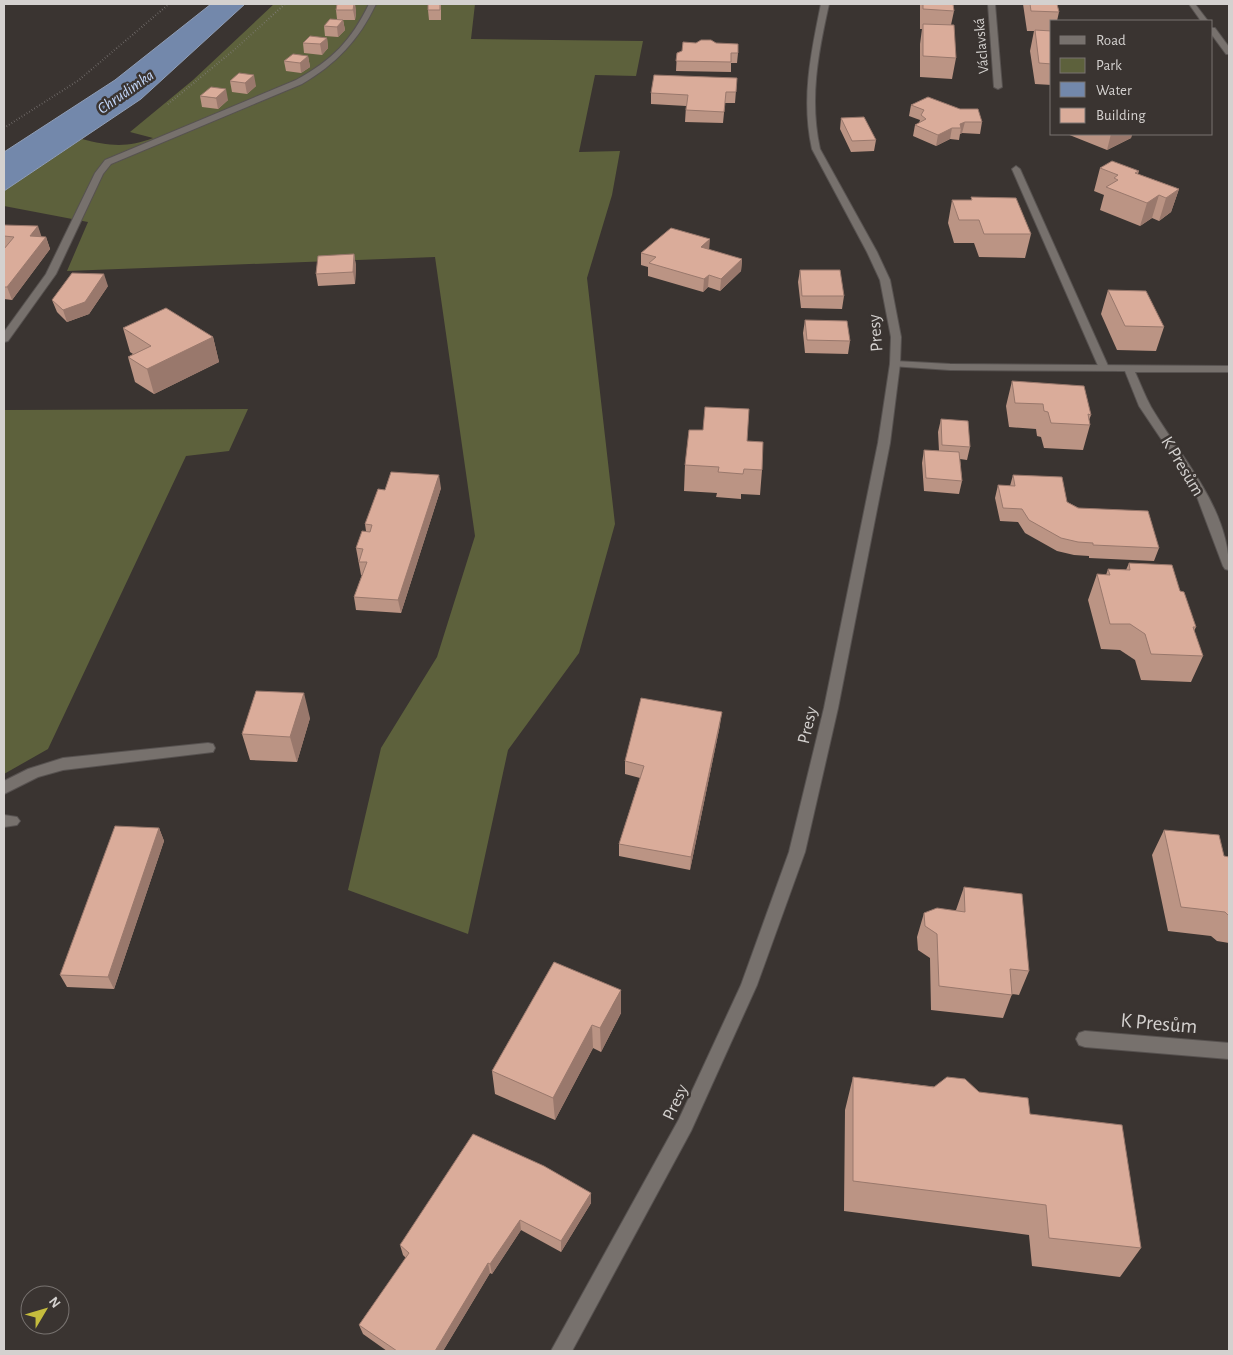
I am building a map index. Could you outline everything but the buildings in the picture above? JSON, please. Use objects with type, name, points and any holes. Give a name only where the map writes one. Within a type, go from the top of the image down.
[{"type":"street","points":[[4,339],[51,274],[99,173],[108,162],[299,82],[323,69],[344,51],[354,38],[364,23],[372,4]]},
{"type":"street","name":"Presy","points":[[561,1351],[605,1274],[685,1125],[748,985],[797,852],[840,662],[884,443],[895,364],[896,337],[886,280],[816,150],[811,131],[809,112],[810,76],[825,4]]},
{"type":"street","name":"Václavská","points":[[991,4],[998,87]]},
{"type":"street","points":[[1192,4],[1204,20]]},
{"type":"street","points":[[1213,31],[1229,52]]},
{"type":"street","points":[[1016,169],[1104,368]]},
{"type":"street","points":[[895,364],[950,367],[1229,370]]},
{"type":"street","name":"K Presům","points":[[1129,369],[1145,406],[1186,467],[1203,497],[1229,566]]},
{"type":"street","points":[[4,788],[35,772],[63,764],[208,748]]},
{"type":"street","name":"K Presům","points":[[1085,1039],[1229,1051]]},
{"type":"path","points":[[4,128],[79,80],[169,4]]},
{"type":"path","points":[[166,106],[234,50],[285,4]]},
{"type":"green space","points":[[274,4],[475,4],[471,39],[643,41],[636,76],[595,75],[579,152],[620,151],[612,195],[587,278],[615,524],[579,653],[508,750],[468,934],[348,890],[381,748],[437,657],[475,536],[435,257],[67,271],[88,222],[4,206],[4,191],[82,139],[126,145],[153,138],[130,132],[193,80]]},
{"type":"green space","points":[[248,409],[229,451],[186,456],[48,749],[4,774],[4,410]]},
{"type":"water","name":"Chrudimka","points":[[211,4],[245,4],[141,99],[4,191],[4,152],[115,80]]}]
